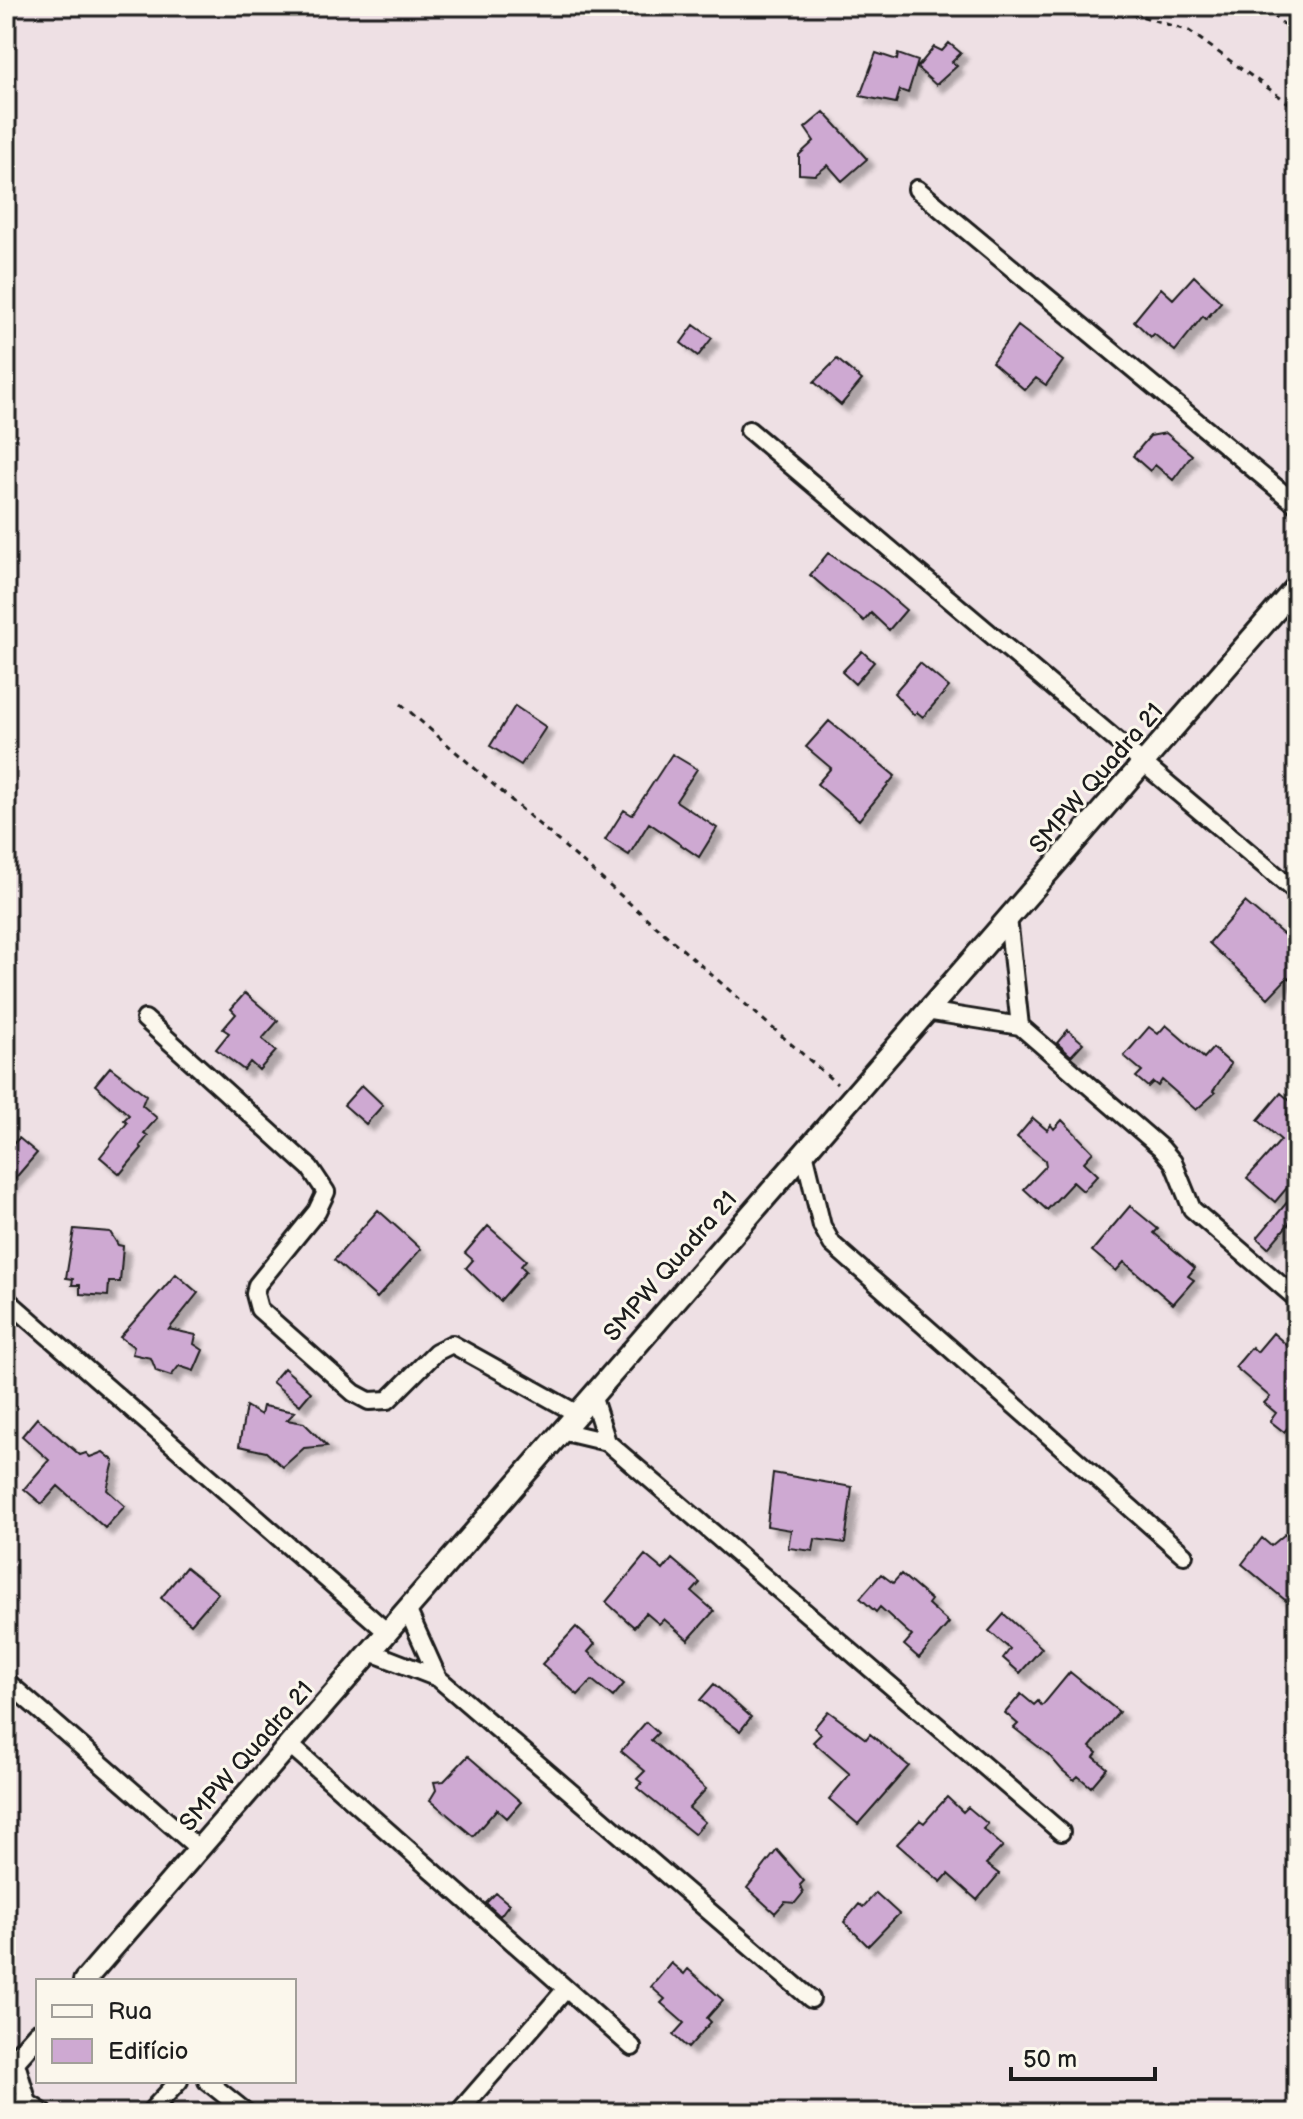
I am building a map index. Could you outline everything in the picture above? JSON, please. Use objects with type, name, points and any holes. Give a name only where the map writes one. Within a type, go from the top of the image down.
[{"type":"street","points":[[917,189],[1297,505]]},
{"type":"street","points":[[749,430],[1146,762],[1297,893]]},
{"type":"street","name":"SMPW Quadra 21","points":[[86,1979],[1297,586]]},
{"type":"street","points":[[1008,918],[1020,1026]]},
{"type":"street","points":[[926,1011],[1020,1026],[1161,1148],[1173,1162],[1192,1209],[1297,1299]]},
{"type":"street","points":[[145,1019],[310,1168],[326,1192],[317,1211],[257,1285],[255,1294],[259,1309],[354,1393],[369,1401],[378,1402],[396,1395],[436,1352],[452,1344],[576,1413]]},
{"type":"street","points":[[804,1152],[822,1226],[832,1244],[1184,1555]]},
{"type":"street","points":[[6,1299],[387,1632]]},
{"type":"street","points":[[592,1395],[607,1442]]},
{"type":"street","points":[[561,1431],[607,1442],[1061,1832]]},
{"type":"street","points":[[407,1609],[438,1678]]},
{"type":"street","points":[[371,1652],[438,1678],[811,1999]]},
{"type":"street","points":[[6,1681],[199,1849]]},
{"type":"street","points":[[290,1745],[632,2047]]},
{"type":"street","points":[[458,2113],[566,1989]]},
{"type":"street","points":[[28,2103],[10,2065],[36,2036]]},
{"type":"street","points":[[149,2113],[177,2083]]},
{"type":"street","points":[[210,2083],[247,2113]]},
{"type":"street","points":[[6,2102],[28,2103],[44,2113]]},
{"type":"path","points":[[1108,6],[1189,31],[1297,109]]},
{"type":"path","points":[[1263,6],[1297,36]]},
{"type":"path","points":[[401,704],[852,1097]]},
{"type":"building","points":[[949,43],[961,53],[952,62],[957,66],[936,85],[917,68],[934,47],[942,51]]},
{"type":"building","points":[[876,53],[897,60],[898,54],[918,61],[908,93],[900,90],[896,103],[860,96]]},
{"type":"building","points":[[824,112],[867,159],[842,181],[828,165],[815,175],[799,174],[799,155],[814,141],[805,128]]},
{"type":"building","points":[[1194,276],[1221,302],[1206,319],[1203,316],[1175,351],[1154,334],[1151,337],[1134,321],[1161,288],[1173,299]]},
{"type":"building","points":[[694,325],[712,338],[698,356],[681,343]]},
{"type":"building","points":[[1018,326],[1063,361],[1046,385],[1036,378],[1025,390],[992,362]]},
{"type":"building","points":[[837,359],[862,380],[841,405],[814,382]]},
{"type":"building","points":[[1166,433],[1192,455],[1173,480],[1155,465],[1150,471],[1133,456],[1150,436]]},
{"type":"building","points":[[828,553],[879,587],[906,610],[889,630],[871,613],[864,621],[810,575]]},
{"type":"building","points":[[862,651],[874,662],[855,684],[842,672]]},
{"type":"building","points":[[920,663],[949,687],[923,717],[917,712],[914,715],[894,693]]},
{"type":"building","points":[[515,706],[546,727],[521,765],[490,746]]},
{"type":"building","points":[[829,721],[895,776],[859,820],[817,784],[831,768],[806,747]]},
{"type":"building","points":[[672,754],[697,769],[676,801],[717,828],[699,857],[649,823],[629,855],[605,840],[624,810],[632,815]]},
{"type":"building","points":[[1245,902],[1297,946],[1297,984],[1288,977],[1268,998],[1209,943]]},
{"type":"building","points":[[245,993],[278,1021],[262,1039],[276,1051],[259,1070],[250,1062],[244,1070],[216,1049],[229,1033],[223,1029],[236,1014],[231,1009]]},
{"type":"building","points":[[1166,1025],[1204,1058],[1213,1048],[1231,1064],[1213,1091],[1215,1093],[1196,1110],[1162,1080],[1158,1086],[1153,1082],[1148,1087],[1136,1077],[1142,1071],[1124,1056],[1149,1027],[1158,1034]]},
{"type":"building","points":[[1068,1030],[1083,1043],[1071,1056],[1057,1043]]},
{"type":"building","points":[[110,1067],[146,1095],[142,1105],[157,1118],[144,1133],[148,1136],[140,1146],[142,1148],[120,1174],[100,1157],[127,1123],[124,1120],[129,1115],[95,1085]]},
{"type":"building","points":[[362,1085],[383,1105],[366,1124],[344,1105]]},
{"type":"building","points":[[1281,1093],[1295,1105],[1286,1116],[1295,1124],[1297,1121],[1297,1176],[1275,1202],[1247,1178],[1281,1140],[1258,1120]]},
{"type":"building","points":[[1033,1118],[1047,1130],[1051,1125],[1054,1129],[1062,1120],[1093,1152],[1084,1162],[1098,1175],[1083,1191],[1073,1182],[1047,1210],[1024,1189],[1046,1166],[1045,1160],[1017,1137]]},
{"type":"building","points":[[19,1138],[37,1153],[6,1189],[6,1151]]},
{"type":"building","points":[[1289,1200],[1297,1207],[1297,1214],[1268,1248],[1257,1238]]},
{"type":"building","points":[[1130,1206],[1158,1229],[1154,1233],[1195,1268],[1188,1276],[1194,1280],[1173,1304],[1124,1262],[1116,1271],[1092,1251]]},
{"type":"building","points":[[378,1210],[421,1249],[377,1298],[334,1260]]},
{"type":"building","points":[[488,1226],[526,1260],[521,1266],[526,1271],[500,1301],[466,1268],[473,1260],[465,1253]]},
{"type":"building","points":[[74,1229],[110,1232],[118,1245],[123,1246],[120,1282],[109,1282],[108,1296],[80,1294],[80,1285],[72,1285],[73,1279],[66,1278]]},
{"type":"building","points":[[176,1274],[198,1293],[169,1329],[196,1335],[194,1344],[203,1350],[194,1371],[179,1366],[171,1376],[156,1371],[151,1358],[132,1354],[134,1347],[120,1337]]},
{"type":"building","points":[[1273,1333],[1297,1354],[1297,1417],[1284,1432],[1270,1421],[1276,1413],[1264,1403],[1270,1397],[1235,1367],[1252,1347],[1257,1352]]},
{"type":"building","points":[[284,1368],[311,1392],[300,1405],[272,1382]]},
{"type":"building","points":[[246,1406],[261,1415],[263,1406],[295,1412],[287,1420],[304,1423],[327,1446],[304,1448],[283,1467],[266,1452],[239,1446]]},
{"type":"building","points":[[37,1418],[80,1455],[86,1453],[90,1457],[103,1452],[114,1461],[107,1490],[125,1506],[105,1528],[58,1486],[42,1504],[24,1489],[49,1460],[22,1436]]},
{"type":"building","points":[[773,1473],[852,1487],[845,1543],[815,1539],[813,1551],[788,1548],[791,1530],[767,1526]]},
{"type":"building","points":[[1297,1524],[1297,1610],[1242,1564],[1262,1538],[1271,1546]]},
{"type":"building","points":[[645,1555],[663,1570],[672,1559],[700,1583],[692,1592],[714,1611],[688,1640],[664,1619],[659,1624],[646,1613],[634,1627],[606,1602]]},
{"type":"building","points":[[186,1567],[218,1593],[191,1624],[161,1598]]},
{"type":"building","points":[[881,1574],[893,1583],[901,1574],[931,1600],[928,1604],[949,1623],[919,1658],[904,1645],[912,1636],[880,1607],[876,1612],[860,1598]]},
{"type":"building","points":[[1004,1614],[1042,1648],[1020,1673],[1003,1658],[1010,1649],[989,1631]]},
{"type":"building","points":[[576,1627],[595,1644],[588,1652],[624,1684],[613,1697],[592,1680],[578,1695],[542,1664]]},
{"type":"building","points":[[1070,1672],[1119,1712],[1090,1747],[1097,1753],[1094,1757],[1107,1768],[1091,1787],[1078,1776],[1074,1780],[1062,1770],[1049,1755],[1014,1728],[1018,1724],[1005,1713],[1021,1694],[1034,1705],[1038,1701],[1042,1706]]},
{"type":"building","points":[[714,1684],[751,1717],[740,1731],[700,1700]]},
{"type":"building","points":[[828,1711],[866,1739],[870,1734],[909,1766],[858,1824],[829,1799],[850,1774],[813,1742],[821,1734],[814,1728]]},
{"type":"building","points":[[646,1722],[658,1733],[651,1740],[706,1789],[689,1808],[705,1822],[694,1834],[637,1788],[642,1783],[637,1779],[645,1771],[621,1751]]},
{"type":"building","points":[[468,1756],[521,1802],[507,1818],[497,1809],[473,1836],[430,1800],[436,1790],[434,1782],[444,1781]]},
{"type":"building","points":[[947,1797],[963,1812],[968,1807],[988,1824],[983,1829],[1003,1846],[986,1864],[999,1874],[977,1900],[948,1874],[941,1882],[897,1844],[920,1820],[924,1823]]},
{"type":"building","points":[[777,1850],[804,1881],[800,1885],[803,1893],[795,1903],[785,1902],[775,1913],[747,1888]]},
{"type":"building","points":[[496,1893],[509,1904],[500,1916],[486,1903]]},
{"type":"building","points":[[876,1893],[899,1914],[868,1946],[844,1922],[859,1904],[863,1907]]},
{"type":"building","points":[[671,1963],[684,1974],[688,1969],[723,2000],[707,2018],[711,2022],[688,2048],[673,2035],[684,2023],[661,2003],[665,1999],[651,1987]]}]
